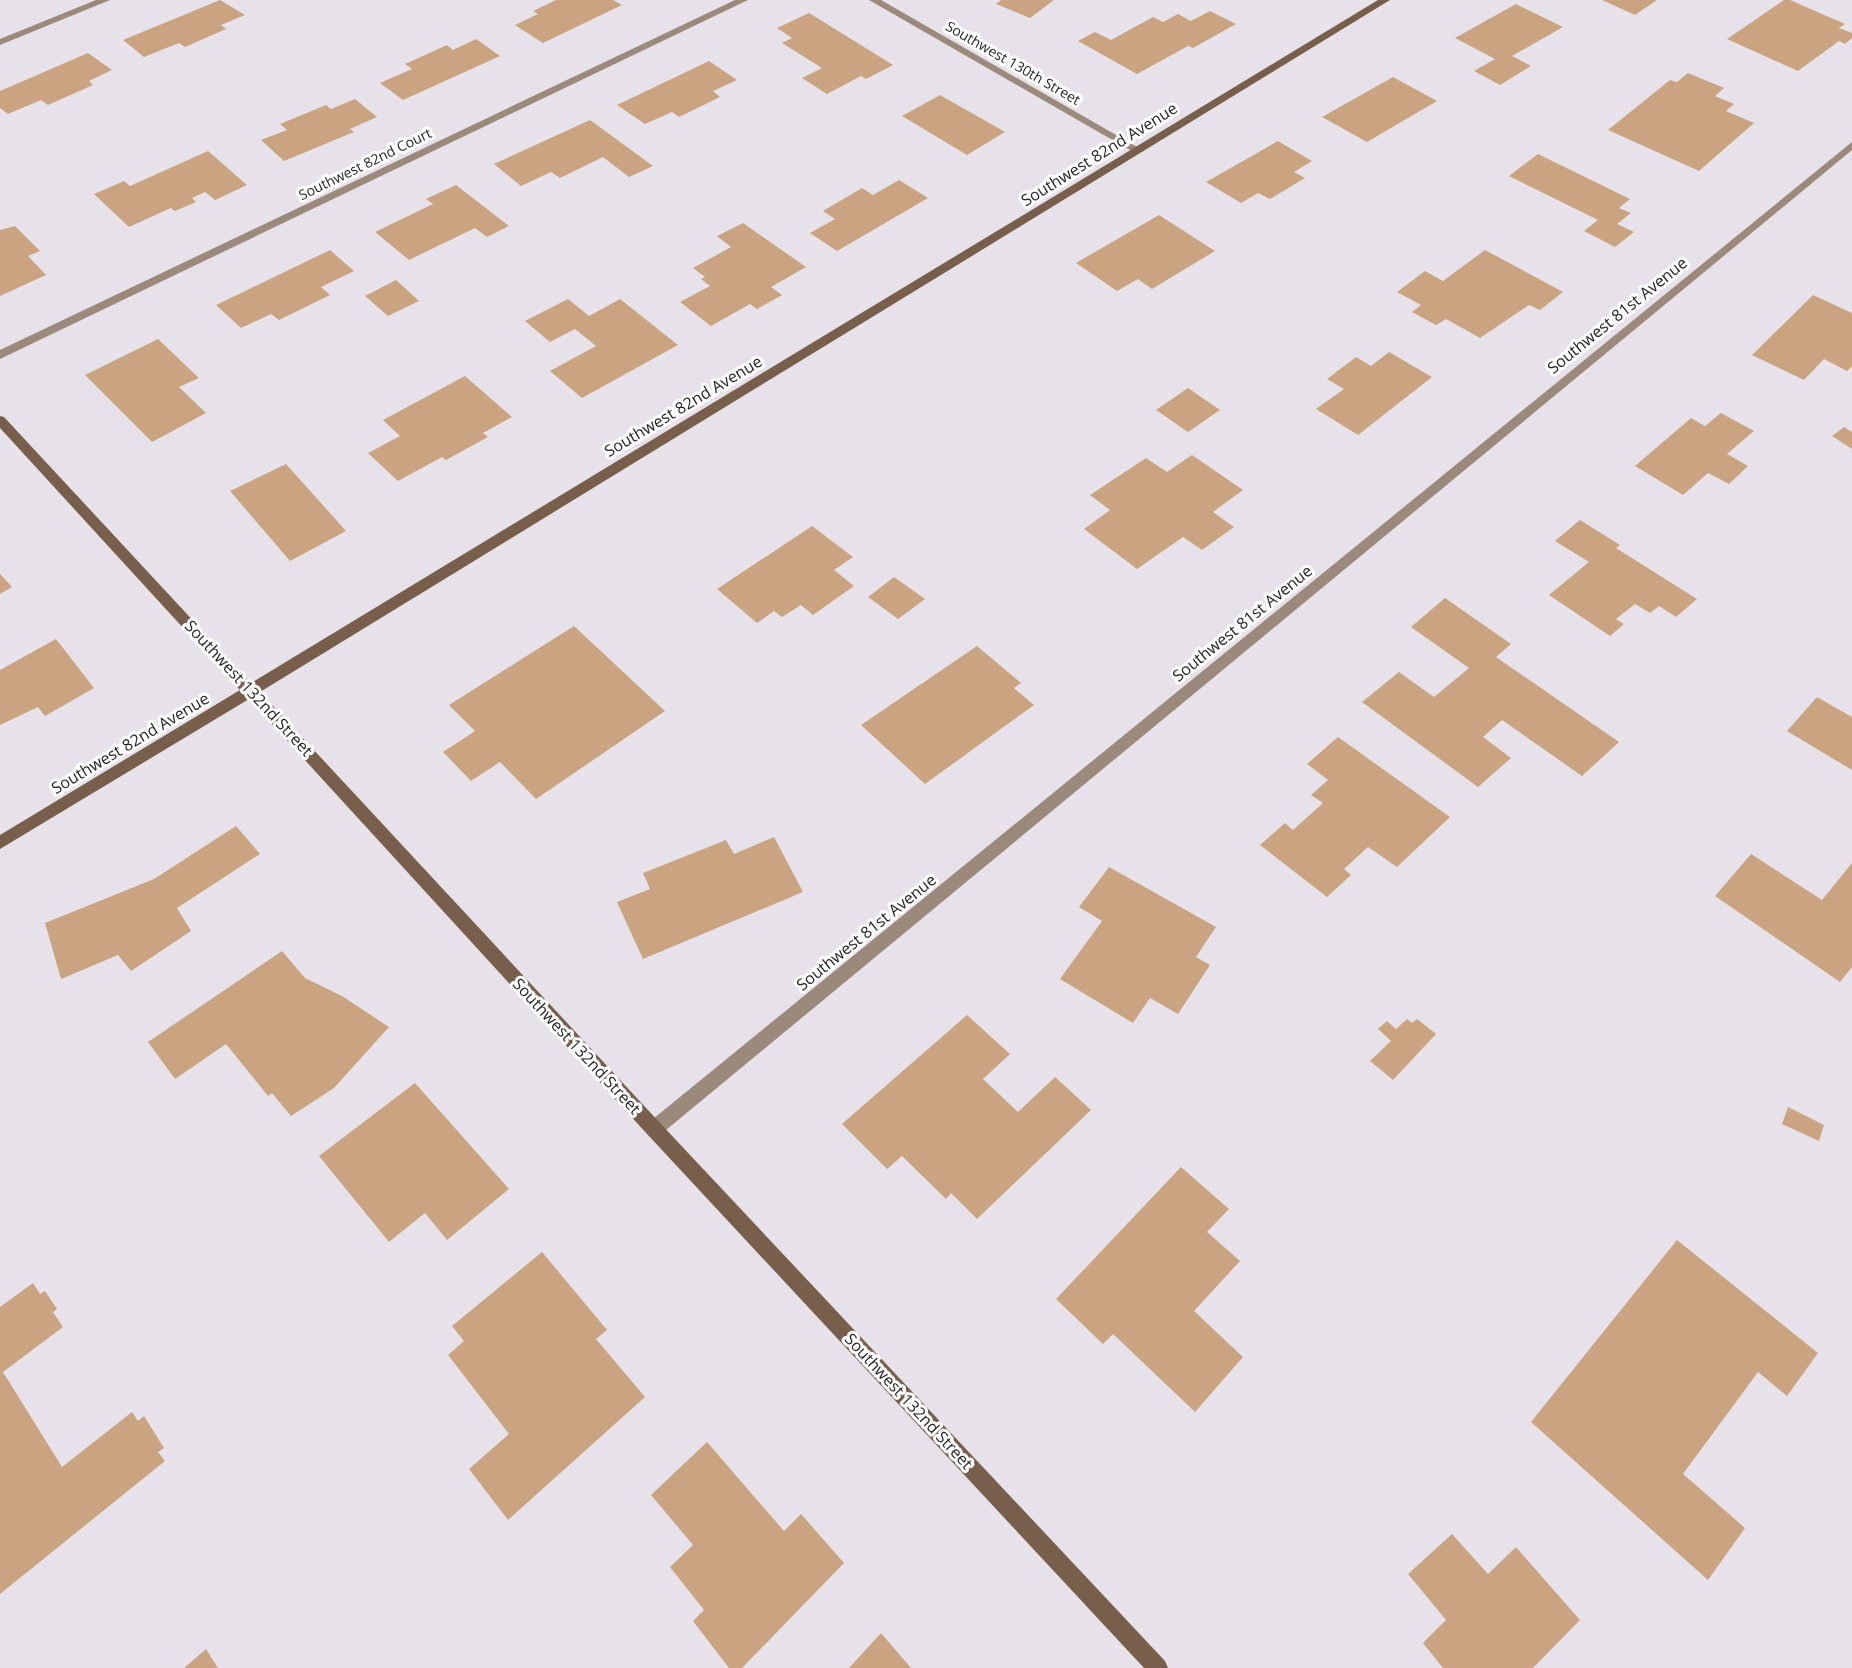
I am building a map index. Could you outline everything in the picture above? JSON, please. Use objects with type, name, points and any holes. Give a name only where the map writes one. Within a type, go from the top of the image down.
[{"type":"street","points":[[0,42],[105,0]]},
{"type":"street","name":"Southwest 82nd Court","points":[[0,355],[743,0]]},
{"type":"street","name":"Southwest 82nd Avenue","points":[[0,843],[1385,0]]},
{"type":"street","name":"Southwest 130th Street","points":[[879,1],[1139,151]]},
{"type":"street","name":"Southwest 81st Avenue","points":[[654,1129],[1852,145]]},
{"type":"street","name":"Southwest 132nd Street","points":[[0,420],[654,1129],[1158,1668]]},
{"type":"building","points":[[220,0],[245,15],[221,25],[226,29],[185,47],[179,43],[144,57],[123,40]]},
{"type":"building","points":[[556,0],[613,0],[622,5],[543,43],[515,25],[538,14],[533,11]]},
{"type":"building","points":[[1001,0],[1054,0],[1030,18],[996,4]]},
{"type":"building","points":[[1602,0],[1657,0],[1635,15]]},
{"type":"building","points":[[1784,0],[1790,0],[1845,24],[1839,28],[1852,33],[1852,38],[1845,44],[1839,41],[1798,71],[1727,39]]},
{"type":"building","points":[[1516,4],[1563,27],[1512,56],[1531,66],[1500,85],[1474,71],[1495,59],[1455,38]]},
{"type":"building","points":[[1210,11],[1236,24],[1193,48],[1188,46],[1137,74],[1078,41],[1095,32],[1111,40],[1153,17],[1163,22],[1178,14],[1191,21]]},
{"type":"building","points":[[809,13],[893,65],[866,79],[861,76],[827,94],[802,78],[822,68],[782,43],[792,38],[777,28]]},
{"type":"building","points":[[476,39],[500,56],[403,100],[380,83],[412,69],[405,64],[447,45],[453,50]]},
{"type":"building","points":[[88,53],[112,70],[89,81],[93,85],[48,105],[41,100],[8,114],[0,108],[0,91]]},
{"type":"building","points":[[709,61],[737,80],[713,91],[720,97],[679,117],[672,112],[645,124],[617,105]]},
{"type":"building","points":[[1688,73],[1724,88],[1715,96],[1734,104],[1726,111],[1754,123],[1699,171],[1608,130],[1670,80],[1677,82]]},
{"type":"building","points":[[1393,77],[1437,101],[1367,142],[1322,117]]},
{"type":"building","points":[[940,95],[1005,132],[967,155],[902,116]]},
{"type":"building","points":[[355,99],[377,117],[350,129],[354,132],[284,161],[261,140],[287,130],[280,124],[326,105],[331,109]]},
{"type":"building","points":[[590,120],[653,166],[629,177],[603,157],[560,178],[551,172],[521,186],[494,164]]},
{"type":"building","points":[[1278,141],[1312,161],[1294,172],[1305,178],[1270,199],[1258,193],[1241,203],[1206,182]]},
{"type":"building","points":[[208,151],[247,185],[215,200],[205,192],[192,198],[196,202],[175,211],[171,208],[129,227],[94,194],[124,181],[130,186]]},
{"type":"building","points":[[1538,154],[1630,199],[1619,208],[1631,213],[1617,224],[1634,232],[1615,247],[1584,231],[1598,220],[1509,176]]},
{"type":"building","points":[[899,180],[928,198],[837,251],[810,233],[835,219],[823,211],[862,188],[873,195]]},
{"type":"building","points":[[456,185],[509,226],[487,237],[475,228],[409,260],[375,232],[433,204],[426,199]]},
{"type":"building","points":[[1159,215],[1215,251],[1152,289],[1138,279],[1117,291],[1076,263]]},
{"type":"building","points":[[743,223],[806,267],[771,287],[782,295],[757,309],[750,304],[711,326],[680,302],[710,286],[701,279],[705,277],[693,268],[731,247],[717,236]]},
{"type":"building","points":[[15,226],[40,251],[28,256],[46,275],[0,296],[0,230]]},
{"type":"building","points":[[330,250],[354,271],[321,287],[330,295],[279,320],[271,314],[241,328],[216,305]]},
{"type":"building","points":[[1485,250],[1563,292],[1540,310],[1529,305],[1480,338],[1446,319],[1436,325],[1412,312],[1421,305],[1397,292],[1425,271],[1443,281]]},
{"type":"building","points":[[396,280],[419,301],[388,316],[365,296]]},
{"type":"building","points":[[1813,295],[1852,313],[1852,366],[1847,371],[1824,359],[1804,380],[1752,355]]},
{"type":"building","points":[[568,299],[589,316],[620,299],[678,345],[582,398],[550,371],[596,346],[575,329],[550,342],[525,321]]},
{"type":"building","points":[[158,339],[199,378],[179,387],[206,413],[152,442],[85,375]]},
{"type":"building","points":[[1389,352],[1432,377],[1358,435],[1316,409],[1344,389],[1327,379],[1356,357],[1371,366]]},
{"type":"building","points":[[465,376],[512,417],[483,433],[488,437],[446,460],[442,457],[398,481],[368,453],[400,436],[383,420]]},
{"type":"building","points":[[1188,388],[1220,410],[1188,432],[1156,410]]},
{"type":"building","points":[[1721,413],[1754,431],[1727,454],[1748,466],[1729,484],[1708,473],[1683,495],[1635,466],[1691,418],[1705,426]]},
{"type":"building","points":[[1844,427],[1852,432],[1852,449],[1832,436]]},
{"type":"building","points":[[1192,455],[1243,490],[1213,512],[1234,527],[1202,550],[1183,537],[1137,569],[1084,529],[1110,510],[1090,495],[1146,458],[1167,472]]},
{"type":"building","points":[[286,464],[346,531],[290,561],[230,491]]},
{"type":"building","points":[[1580,520],[1620,545],[1616,548],[1697,599],[1676,617],[1659,606],[1650,613],[1635,604],[1616,619],[1624,624],[1610,636],[1549,595],[1589,562],[1555,541]]},
{"type":"building","points":[[812,526],[853,557],[834,570],[854,586],[813,615],[801,605],[782,617],[774,611],[757,623],[717,589]]},
{"type":"building","points":[[0,574],[12,587],[0,594]]},
{"type":"building","points":[[894,577],[925,599],[898,619],[868,597]]},
{"type":"building","points":[[1445,598],[1511,644],[1496,657],[1619,742],[1582,776],[1502,720],[1483,737],[1511,758],[1478,787],[1362,702],[1399,672],[1434,697],[1469,668],[1411,627]]},
{"type":"building","points":[[574,626],[665,711],[536,799],[500,762],[471,781],[443,752],[475,731],[449,705]]},
{"type":"building","points":[[56,639],[94,688],[45,716],[38,707],[0,725],[0,670]]},
{"type":"building","points":[[977,646],[1021,683],[1014,688],[1034,705],[925,784],[861,725]]},
{"type":"building","points":[[1817,697],[1852,717],[1852,770],[1787,731]]},
{"type":"building","points":[[1338,737],[1450,817],[1397,867],[1368,847],[1344,869],[1351,875],[1327,897],[1260,845],[1285,823],[1293,830],[1323,803],[1311,795],[1328,780],[1307,764]]},
{"type":"building","points":[[236,826],[260,854],[177,908],[191,931],[131,971],[118,955],[61,979],[45,923],[154,879]]},
{"type":"building","points":[[774,837],[803,892],[643,959],[617,902],[650,889],[643,873],[726,840],[734,854]]},
{"type":"building","points":[[1751,854],[1822,900],[1852,863],[1852,967],[1840,982],[1715,896]]},
{"type":"building","points":[[1109,867],[1216,927],[1196,957],[1210,965],[1178,1014],[1150,998],[1133,1023],[1060,979],[1102,921],[1079,907]]},
{"type":"building","points":[[282,951],[305,978],[342,996],[389,1027],[334,1088],[291,1116],[272,1093],[268,1096],[226,1044],[175,1079],[148,1042]]},
{"type":"building","points":[[967,1015],[1010,1054],[983,1079],[1018,1112],[1055,1077],[1091,1110],[977,1219],[951,1193],[946,1199],[902,1156],[887,1169],[842,1124]]},
{"type":"building","points":[[1407,1019],[1412,1023],[1417,1019],[1436,1034],[1393,1080],[1370,1061],[1391,1041],[1378,1029],[1387,1021],[1396,1029]]},
{"type":"building","points":[[415,1083],[509,1189],[447,1240],[425,1213],[389,1242],[319,1156]]},
{"type":"building","points":[[1788,1107],[1824,1125],[1819,1141],[1782,1124]]},
{"type":"building","points":[[1181,1167],[1229,1209],[1207,1232],[1240,1261],[1194,1311],[1243,1357],[1195,1412],[1113,1334],[1103,1344],[1056,1299]]},
{"type":"building","points":[[1677,1240],[1818,1353],[1787,1396],[1758,1372],[1683,1474],[1745,1528],[1708,1580],[1531,1422]]},
{"type":"building","points":[[542,1252],[607,1330],[596,1339],[645,1397],[508,1520],[469,1469],[509,1434],[448,1355],[464,1341],[452,1326]]},
{"type":"building","points":[[33,1283],[40,1294],[45,1291],[57,1309],[53,1312],[63,1327],[3,1372],[62,1467],[132,1412],[138,1421],[144,1416],[164,1448],[158,1452],[165,1461],[0,1594],[0,1307]]},
{"type":"building","points":[[707,1442],[784,1531],[801,1514],[844,1563],[742,1668],[729,1668],[693,1621],[704,1610],[670,1567],[693,1545],[651,1495]]},
{"type":"building","points":[[1452,1534],[1488,1574],[1516,1547],[1580,1620],[1533,1668],[1443,1668],[1423,1643],[1446,1620],[1408,1574]]},
{"type":"building","points":[[881,1633],[911,1668],[849,1668]]},
{"type":"building","points":[[206,1649],[218,1668],[184,1668]]}]
